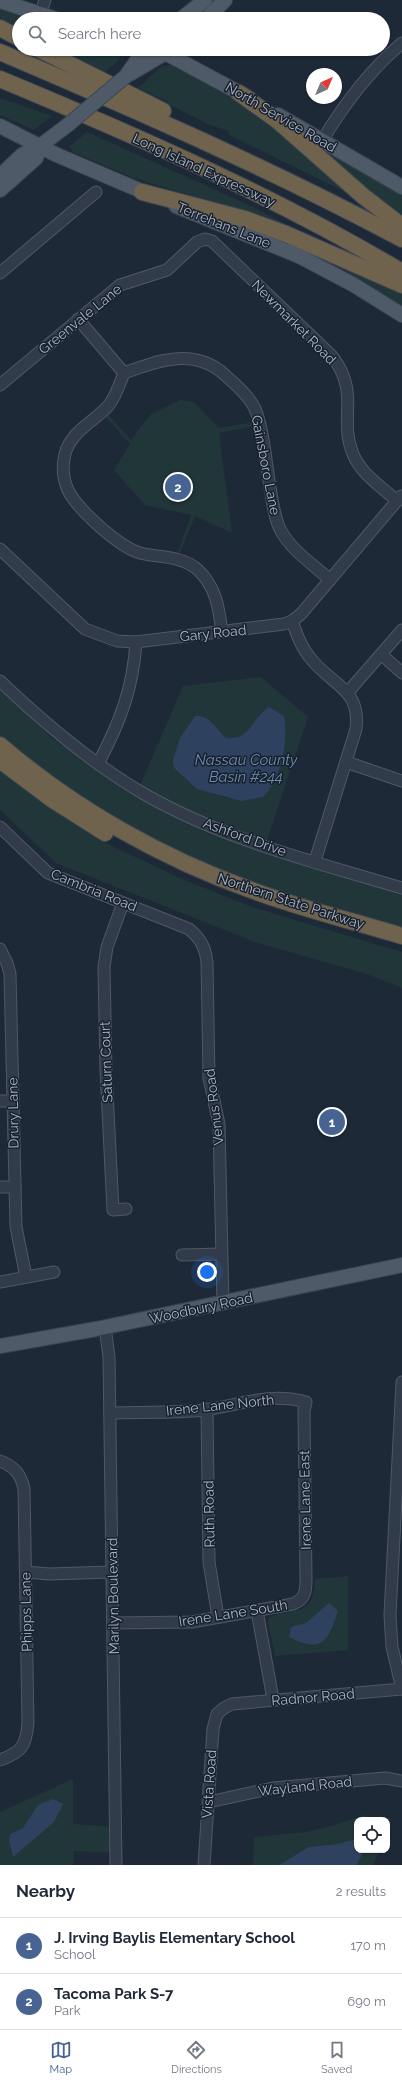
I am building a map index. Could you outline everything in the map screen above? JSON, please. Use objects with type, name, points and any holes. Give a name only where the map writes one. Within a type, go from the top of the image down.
[{"type":"highway","points":[[0,28],[12,34]]},
{"type":"highway","name":"Long Island Expressway","points":[[0,52],[213,144],[330,201],[402,239]]},
{"type":"highway","points":[[54,56],[178,118],[213,144]]},
{"type":"highway","name":"Long Island Expressway","points":[[0,79],[50,100],[256,194],[324,228],[402,272]]},
{"type":"highway","points":[[0,88],[21,96],[50,100]]},
{"type":"highway","points":[[239,93],[278,122],[362,196],[402,226]]},
{"type":"highway","points":[[142,192],[245,219],[286,234],[402,285]]},
{"type":"highway","name":"Northern State Parkway","points":[[0,745],[16,759],[102,818],[182,862],[254,892],[402,936]]},
{"type":"highway","name":"Northern State Parkway","points":[[0,760],[79,817],[111,836],[190,876],[235,896],[281,912],[402,948]]},
{"type":"main road","points":[[190,12],[205,0]]},
{"type":"main road","points":[[213,12],[225,0]]},
{"type":"main road","points":[[0,1],[31,12]]},
{"type":"main road","points":[[126,76],[140,56]]},
{"type":"main road","points":[[0,176],[22,155],[40,146],[69,124],[126,76],[158,56]]},
{"type":"main road","name":"North Service Road","points":[[175,56],[402,186]]},
{"type":"main road","name":"Terrehans Lane","points":[[0,126],[40,146],[142,192],[299,256],[354,285],[402,315]]},
{"type":"main road","points":[[0,190],[36,158],[40,146]]},
{"type":"main road","name":"Woodbury Road","points":[[0,1346],[223,1304],[402,1266]]},
{"type":"street","points":[[41,12],[45,0]]},
{"type":"street","points":[[390,55],[402,43]]},
{"type":"street","points":[[322,141],[355,92],[389,56]]},
{"type":"street","points":[[0,273],[96,192]]},
{"type":"street","name":"Greenvale Lane","points":[[0,385],[120,285],[167,270],[197,242],[205,239]]},
{"type":"street","name":"Newmarket Road","points":[[205,239],[212,241],[315,340],[339,366],[344,374],[348,389],[348,434],[353,455],[362,470],[400,498]]},
{"type":"street","points":[[78,319],[124,373],[109,404],[80,431],[70,443],[65,454],[63,468],[68,490],[76,502],[111,537],[125,547],[140,553],[177,558],[196,568],[205,577],[215,594],[222,632]]},
{"type":"street","name":"Gainsboro Lane","points":[[124,373],[147,364],[171,358],[196,359],[219,369],[246,394],[258,416],[274,510],[280,530],[288,542],[330,580]]},
{"type":"street","points":[[315,862],[357,721],[355,707],[348,692],[312,660],[302,645],[292,621],[330,580],[400,498]]},
{"type":"street","name":"Gary Road","points":[[0,549],[85,629],[117,641],[136,642],[254,629],[292,621]]},
{"type":"street","points":[[348,692],[382,655],[402,630]]},
{"type":"street","points":[[98,764],[114,732],[128,696],[133,676],[136,642]]},
{"type":"street","points":[[382,655],[402,673]]},
{"type":"street","name":"Ashford Drive","points":[[0,681],[38,717],[98,764],[146,795],[190,817],[244,839],[402,888]]},
{"type":"street","points":[[346,762],[402,781]]},
{"type":"street","name":"Cambria Road","points":[[2,833],[48,873],[189,929],[198,937]]},
{"type":"street","name":"Saturn Court","points":[[124,903],[107,947],[104,967],[106,1071],[113,1210],[126,1210]]},
{"type":"street","name":"Venus Road","points":[[198,937],[205,948],[207,962],[209,1078],[219,1124],[223,1304]]},
{"type":"street","name":"Drury Lane","points":[[0,949],[7,963],[10,974],[5,1001],[12,1101],[16,1228],[26,1277]]},
{"type":"street","points":[[0,1101],[12,1101]]},
{"type":"street","points":[[0,1187],[15,1187]]},
{"type":"street","points":[[182,1255],[221,1254]]},
{"type":"street","points":[[0,1282],[54,1272]]},
{"type":"street","name":"Marilyn Boulevard","points":[[105,1327],[109,1357],[114,1623],[116,1865]]},
{"type":"street","points":[[402,1382],[390,1615],[392,1647],[402,1689]]},
{"type":"street","name":"Irene Lane North","points":[[110,1413],[207,1410],[258,1399],[293,1399],[306,1402]]},
{"type":"street","name":"Irene Lane East","points":[[303,1598],[306,1592],[304,1410],[306,1402]]},
{"type":"street","name":"Ruth Road","points":[[207,1410],[209,1562],[218,1618]]},
{"type":"street","name":"Phipps Lane","points":[[0,1461],[10,1465],[22,1479],[24,1489],[28,1723],[27,1737],[18,1752],[0,1760]]},
{"type":"street","points":[[26,1572],[49,1574],[112,1572]]},
{"type":"street","name":"Irene Lane South","points":[[114,1623],[192,1622],[293,1604],[303,1598]]},
{"type":"street","points":[[257,1611],[273,1700]]},
{"type":"street","name":"Radnor Road","points":[[224,1708],[232,1704],[402,1689]]},
{"type":"street","name":"Vista Road","points":[[204,1865],[213,1729],[217,1714],[224,1708]]},
{"type":"street","name":"Wayland Road","points":[[209,1802],[281,1787],[385,1778],[402,1781]]},
{"type":"green space","points":[[0,8],[13,12],[12,12],[12,24],[0,18]]},
{"type":"green space","points":[[72,56],[121,56],[119,60],[104,73]]},
{"type":"green space","points":[[174,65],[275,123],[353,196],[229,135],[229,131],[210,125],[168,104],[168,102],[138,88],[162,66]]},
{"type":"green space","points":[[0,98],[52,116],[34,130],[0,115]]},
{"type":"green space","points":[[87,132],[253,207],[330,247],[250,214],[134,178],[73,152],[70,146]]},
{"type":"green space","points":[[310,139],[402,192],[402,214],[356,182]]},
{"type":"green space","points":[[231,218],[350,267],[402,293],[402,307],[346,274]]},
{"type":"green space","points":[[180,400],[194,402],[219,428],[254,422],[255,426],[219,433],[232,533],[195,516],[180,553],[178,552],[191,515],[145,505],[114,470],[130,444],[104,415],[107,413],[131,440],[151,414]]},
{"type":"green space","points":[[261,677],[308,717],[265,846],[138,790],[183,686]],"holes":[[[262,712],[254,799],[227,798],[197,789],[174,768],[175,752],[190,722],[208,719],[226,738],[233,738],[243,735]]]},
{"type":"green space","points":[[0,688],[52,738],[149,803],[223,837],[402,895],[402,932],[282,896],[167,849],[107,814],[53,779],[0,735]]},
{"type":"green space","points":[[0,770],[42,803],[110,845],[182,879],[252,907],[402,952],[402,988],[367,974],[255,942],[56,863],[0,810]]},
{"type":"green space","points":[[348,1576],[348,1650],[275,1656],[268,1623],[269,1617],[295,1611],[307,1605],[311,1600],[314,1591],[315,1579]]},
{"type":"green space","points":[[73,1779],[73,1824],[117,1827],[117,1853],[74,1851],[73,1865],[0,1865],[0,1812]]},
{"type":"green space","points":[[365,1815],[372,1817],[359,1817]]},
{"type":"green space","points":[[354,1819],[354,1853],[379,1853],[373,1865],[253,1865],[254,1837],[306,1832]]},
{"type":"water","name":"Nassau County Basin #244","points":[[269,707],[284,716],[285,737],[279,770],[275,780],[263,797],[242,801],[197,789],[174,768],[173,760],[180,738],[195,716],[204,717],[209,720],[226,738],[235,738],[246,732],[258,717]]},
{"type":"water","points":[[329,1603],[338,1611],[331,1630],[322,1642],[310,1644],[300,1642],[289,1637],[291,1627],[306,1623]]},
{"type":"water","points":[[53,1799],[63,1804],[54,1822],[13,1857],[9,1840],[10,1834],[23,1828],[38,1805]]},
{"type":"water","points":[[354,1840],[354,1853],[363,1853],[357,1865],[279,1865],[309,1847],[338,1844]]},
{"type":"place","name":"Tacoma Park S-7","points":[[178,487]]},
{"type":"place","name":"J. Irving Baylis Elementary School","points":[[332,1122]]}]
